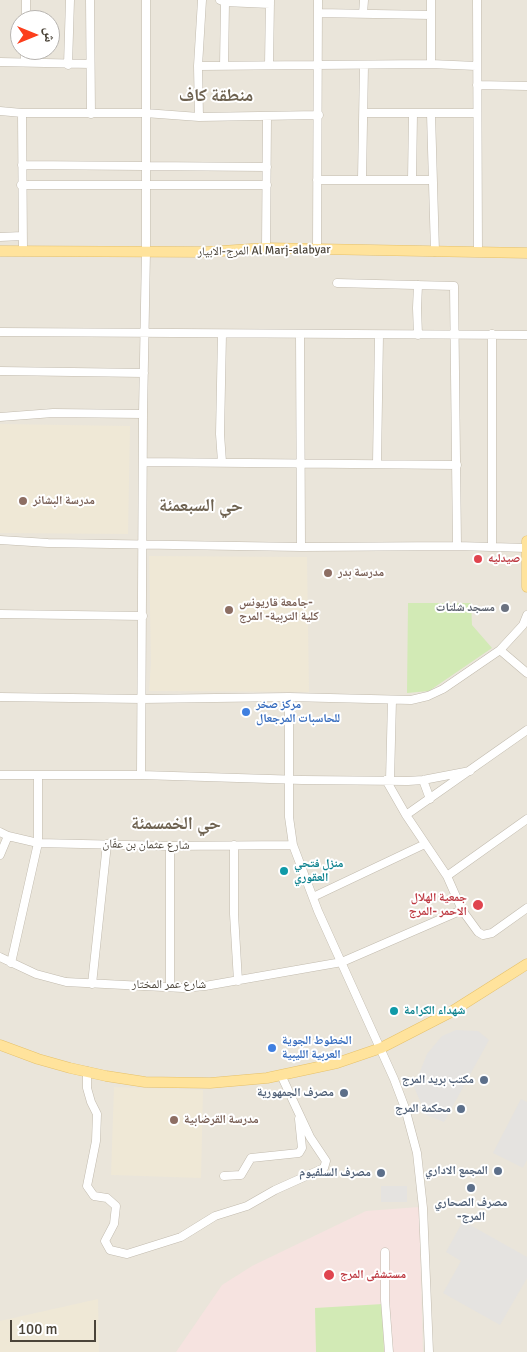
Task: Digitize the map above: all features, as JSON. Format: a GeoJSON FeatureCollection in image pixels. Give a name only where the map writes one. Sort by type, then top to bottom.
{"type":"FeatureCollection","features":[{"type":"Feature","properties":{"kind":"main road","name":"المرج-الابيار Al Marj-alabyar"},"geometry":{"type":"LineString","coordinates":[[0,251],[146,250],[207,252],[266,248],[527,253]]}},
{"type":"Feature","properties":{"kind":"main road"},"geometry":{"type":"LineString","coordinates":[[527,541],[527,587]]}},
{"type":"Feature","properties":{"kind":"main road"},"geometry":{"type":"LineString","coordinates":[[0,1045],[38,1059],[128,1080],[176,1083],[241,1081],[337,1063],[381,1048],[451,1012],[527,964]]}},
{"type":"Feature","properties":{"kind":"street"},"geometry":{"type":"LineString","coordinates":[[68,65],[70,0]]}},
{"type":"Feature","properties":{"kind":"street"},"geometry":{"type":"LineString","coordinates":[[90,0],[90,114]]}},
{"type":"Feature","properties":{"kind":"street"},"geometry":{"type":"LineString","coordinates":[[141,775],[146,250],[146,0]]}},
{"type":"Feature","properties":{"kind":"street"},"geometry":{"type":"LineString","coordinates":[[199,117],[198,66],[202,0]]}},
{"type":"Feature","properties":{"kind":"street"},"geometry":{"type":"LineString","coordinates":[[317,249],[318,0]]}},
{"type":"Feature","properties":{"kind":"street"},"geometry":{"type":"LineString","coordinates":[[363,14],[364,0]]}},
{"type":"Feature","properties":{"kind":"street"},"geometry":{"type":"LineString","coordinates":[[431,0],[432,64]]}},
{"type":"Feature","properties":{"kind":"street"},"geometry":{"type":"LineString","coordinates":[[477,0],[478,252]]}},
{"type":"Feature","properties":{"kind":"street"},"geometry":{"type":"LineString","coordinates":[[224,66],[222,1],[270,2],[269,65]]}},
{"type":"Feature","properties":{"kind":"street"},"geometry":{"type":"LineString","coordinates":[[318,13],[431,15]]}},
{"type":"Feature","properties":{"kind":"street"},"geometry":{"type":"LineString","coordinates":[[0,62],[90,64]]}},
{"type":"Feature","properties":{"kind":"street"},"geometry":{"type":"LineString","coordinates":[[198,66],[364,64],[476,66]]}},
{"type":"Feature","properties":{"kind":"street"},"geometry":{"type":"LineString","coordinates":[[362,179],[364,64]]}},
{"type":"Feature","properties":{"kind":"street"},"geometry":{"type":"LineString","coordinates":[[476,85],[527,86]]}},
{"type":"Feature","properties":{"kind":"street"},"geometry":{"type":"LineString","coordinates":[[0,111],[199,117],[319,115]]}},
{"type":"Feature","properties":{"kind":"street"},"geometry":{"type":"LineString","coordinates":[[22,113],[23,250]]}},
{"type":"Feature","properties":{"kind":"street"},"geometry":{"type":"LineString","coordinates":[[364,114],[477,113]]}},
{"type":"Feature","properties":{"kind":"street"},"geometry":{"type":"LineString","coordinates":[[412,180],[413,114]]}},
{"type":"Feature","properties":{"kind":"street"},"geometry":{"type":"LineString","coordinates":[[431,114],[434,252]]}},
{"type":"Feature","properties":{"kind":"street"},"geometry":{"type":"LineString","coordinates":[[266,248],[267,116]]}},
{"type":"Feature","properties":{"kind":"street"},"geometry":{"type":"LineString","coordinates":[[22,165],[267,167]]}},
{"type":"Feature","properties":{"kind":"street"},"geometry":{"type":"LineString","coordinates":[[317,180],[432,180]]}},
{"type":"Feature","properties":{"kind":"street"},"geometry":{"type":"LineString","coordinates":[[22,185],[267,185]]}},
{"type":"Feature","properties":{"kind":"street"},"geometry":{"type":"LineString","coordinates":[[0,237],[22,236]]}},
{"type":"Feature","properties":{"kind":"street"},"geometry":{"type":"LineString","coordinates":[[337,283],[454,286],[457,546]]}},
{"type":"Feature","properties":{"kind":"street"},"geometry":{"type":"LineString","coordinates":[[418,285],[416,308],[418,335]]}},
{"type":"Feature","properties":{"kind":"street"},"geometry":{"type":"LineString","coordinates":[[0,332],[527,335]]}},
{"type":"Feature","properties":{"kind":"street"},"geometry":{"type":"LineString","coordinates":[[222,334],[220,434],[222,462]]}},
{"type":"Feature","properties":{"kind":"street"},"geometry":{"type":"LineString","coordinates":[[300,334],[301,547]]}},
{"type":"Feature","properties":{"kind":"street"},"geometry":{"type":"LineString","coordinates":[[492,334],[492,547]]}},
{"type":"Feature","properties":{"kind":"street"},"geometry":{"type":"LineString","coordinates":[[377,463],[379,335]]}},
{"type":"Feature","properties":{"kind":"street"},"geometry":{"type":"LineString","coordinates":[[0,371],[144,373]]}},
{"type":"Feature","properties":{"kind":"street"},"geometry":{"type":"LineString","coordinates":[[0,417],[53,413],[143,414]]}},
{"type":"Feature","properties":{"kind":"street"},"geometry":{"type":"LineString","coordinates":[[143,462],[457,465]]}},
{"type":"Feature","properties":{"kind":"street"},"geometry":{"type":"LineString","coordinates":[[0,540],[301,547],[457,546],[527,548]]}},
{"type":"Feature","properties":{"kind":"street"},"geometry":{"type":"LineString","coordinates":[[0,614],[143,616]]}},
{"type":"Feature","properties":{"kind":"street"},"geometry":{"type":"LineString","coordinates":[[0,697],[142,699],[289,697],[410,700],[428,696],[444,689],[500,650],[526,620],[527,615]]}},
{"type":"Feature","properties":{"kind":"street"},"geometry":{"type":"LineString","coordinates":[[500,650],[527,673]]}},
{"type":"Feature","properties":{"kind":"street"},"geometry":{"type":"LineString","coordinates":[[289,697],[290,825],[293,845],[313,897],[381,1048],[405,1108],[417,1153],[424,1215],[429,1352]]}},
{"type":"Feature","properties":{"kind":"street"},"geometry":{"type":"LineString","coordinates":[[392,700],[388,780],[406,815],[447,876],[462,910],[475,929],[483,935],[492,933],[527,908]]}},
{"type":"Feature","properties":{"kind":"street"},"geometry":{"type":"LineString","coordinates":[[406,815],[527,730]]}},
{"type":"Feature","properties":{"kind":"street"},"geometry":{"type":"LineString","coordinates":[[0,775],[141,775],[289,778],[302,780],[423,780],[470,771]]}},
{"type":"Feature","properties":{"kind":"street"},"geometry":{"type":"LineString","coordinates":[[11,963],[38,843],[38,775]]}},
{"type":"Feature","properties":{"kind":"street"},"geometry":{"type":"LineString","coordinates":[[423,780],[430,799]]}},
{"type":"Feature","properties":{"kind":"street"},"geometry":{"type":"LineString","coordinates":[[447,876],[527,819]]}},
{"type":"Feature","properties":{"kind":"street","name":"شارع عثمان بن عفّان"},"geometry":{"type":"LineString","coordinates":[[0,832],[8,836],[38,843],[170,846],[293,845]]}},
{"type":"Feature","properties":{"kind":"street"},"geometry":{"type":"LineString","coordinates":[[0,856],[8,836]]}},
{"type":"Feature","properties":{"kind":"street"},"geometry":{"type":"LineString","coordinates":[[92,984],[107,844]]}},
{"type":"Feature","properties":{"kind":"street"},"geometry":{"type":"LineString","coordinates":[[313,897],[425,844]]}},
{"type":"Feature","properties":{"kind":"street"},"geometry":{"type":"LineString","coordinates":[[234,845],[234,914],[238,981]]}},
{"type":"Feature","properties":{"kind":"street"},"geometry":{"type":"LineString","coordinates":[[170,846],[170,987]]}},
{"type":"Feature","properties":{"kind":"street","name":"شارع عمر المختار"},"geometry":{"type":"LineString","coordinates":[[0,957],[53,980],[92,984],[170,987],[205,986],[342,962],[462,910]]}},
{"type":"Feature","properties":{"kind":"street"},"geometry":{"type":"LineString","coordinates":[[87,1071],[87,1088],[90,1102],[98,1114],[96,1141],[87,1186],[94,1196],[107,1198],[116,1206],[114,1224],[104,1241],[110,1250],[127,1254],[181,1237],[215,1216],[247,1206],[275,1190],[323,1170],[326,1166],[326,1161],[298,1115],[280,1075]]}},
{"type":"Feature","properties":{"kind":"street"},"geometry":{"type":"LineString","coordinates":[[224,1176],[241,1175],[251,1158],[299,1154],[302,1148],[298,1115]]}},
{"type":"Feature","properties":{"kind":"street"},"geometry":{"type":"LineString","coordinates":[[385,1252],[388,1352]]}},
{"type":"Feature","properties":{"kind":"shaded area"},"geometry":{"type":"Polygon","coordinates":[[[0,0],[527,0],[527,1352],[0,1352],[0,0]]]}},
{"type":"Feature","properties":{"kind":"shaded area"},"geometry":{"type":"Polygon","coordinates":[[[0,424],[130,426],[128,534],[0,533],[0,424]]]}},
{"type":"Feature","properties":{"kind":"shaded area","name":"جامعة قاريونس- كلية التربية- المرج"},"geometry":{"type":"Polygon","coordinates":[[[149,556],[307,557],[309,692],[149,691],[151,663],[149,556]]]}},
{"type":"Feature","properties":{"kind":"shaded area"},"geometry":{"type":"Polygon","coordinates":[[[456,1030],[478,1031],[489,1040],[444,1122],[426,1115],[414,1087],[427,1054],[442,1036],[456,1030]]]}},
{"type":"Feature","properties":{"kind":"shaded area"},"geometry":{"type":"Polygon","coordinates":[[[114,1087],[203,1090],[201,1178],[111,1175],[114,1087]]]}},
{"type":"Feature","properties":{"kind":"shaded area"},"geometry":{"type":"Polygon","coordinates":[[[521,1099],[527,1102],[527,1160],[523,1168],[493,1153],[521,1099]]]}},
{"type":"Feature","properties":{"kind":"shaded area"},"geometry":{"type":"Polygon","coordinates":[[[381,1186],[407,1186],[407,1202],[381,1202],[381,1186]]]}},
{"type":"Feature","properties":{"kind":"shaded area","name":"مستشفى المرج"},"geometry":{"type":"Polygon","coordinates":[[[419,1207],[423,1352],[176,1352],[222,1285],[252,1266],[366,1211],[419,1207]]]}},
{"type":"Feature","properties":{"kind":"shaded area"},"geometry":{"type":"Polygon","coordinates":[[[463,1221],[527,1257],[527,1278],[500,1325],[443,1293],[461,1261],[446,1252],[463,1221]]]}},
{"type":"Feature","properties":{"kind":"shaded area"},"geometry":{"type":"Polygon","coordinates":[[[98,1299],[99,1352],[0,1352],[0,1321],[98,1299]]]}},
{"type":"Feature","properties":{"kind":"green space"},"geometry":{"type":"Polygon","coordinates":[[[408,603],[471,603],[472,625],[492,648],[429,691],[407,693],[408,603]]]}},
{"type":"Feature","properties":{"kind":"green space"},"geometry":{"type":"Polygon","coordinates":[[[383,1304],[384,1352],[316,1352],[315,1308],[383,1304]]]}},
{"type":"Feature","properties":{"kind":"place","name":"مدرسة البشائر"},"geometry":{"type":"Point","coordinates":[23,501]}},
{"type":"Feature","properties":{"kind":"place","name":"صيدليه"},"geometry":{"type":"Point","coordinates":[478,559]}},
{"type":"Feature","properties":{"kind":"place","name":"مدرسة بدر"},"geometry":{"type":"Point","coordinates":[328,573]}},
{"type":"Feature","properties":{"kind":"place","name":"مسجد شلتات"},"geometry":{"type":"Point","coordinates":[505,608]}},
{"type":"Feature","properties":{"kind":"place","name":"جامعة قاريونس- كلية التربية- المرج"},"geometry":{"type":"Point","coordinates":[229,610]}},
{"type":"Feature","properties":{"kind":"place","name":"مركز صخر للحاسبات المرجعال"},"geometry":{"type":"Point","coordinates":[246,712]}},
{"type":"Feature","properties":{"kind":"place","name":"منزل فتحي العقوري"},"geometry":{"type":"Point","coordinates":[284,871]}},
{"type":"Feature","properties":{"kind":"place","name":"جمعية الهلال الاحمر -المرج"},"geometry":{"type":"Point","coordinates":[478,905]}},
{"type":"Feature","properties":{"kind":"place","name":"شهداء الكرامة"},"geometry":{"type":"Point","coordinates":[394,1011]}},
{"type":"Feature","properties":{"kind":"place","name":"الخطوط الجوية العربية الليبية"},"geometry":{"type":"Point","coordinates":[272,1048]}},
{"type":"Feature","properties":{"kind":"place","name":"مكتب بريد المرج"},"geometry":{"type":"Point","coordinates":[484,1080]}},
{"type":"Feature","properties":{"kind":"place","name":"مصرف الجمهورية"},"geometry":{"type":"Point","coordinates":[344,1093]}},
{"type":"Feature","properties":{"kind":"place","name":"محكمة المرج"},"geometry":{"type":"Point","coordinates":[461,1109]}},
{"type":"Feature","properties":{"kind":"place","name":"مدرسة القرضابية"},"geometry":{"type":"Point","coordinates":[174,1120]}},
{"type":"Feature","properties":{"kind":"place","name":"المجمع الاداري"},"geometry":{"type":"Point","coordinates":[498,1171]}},
{"type":"Feature","properties":{"kind":"place","name":"مصرف السلفيوم"},"geometry":{"type":"Point","coordinates":[381,1173]}},
{"type":"Feature","properties":{"kind":"place","name":"مصرف الصحاري -المرج"},"geometry":{"type":"Point","coordinates":[471,1188]}},
{"type":"Feature","properties":{"kind":"place","name":"مستشفى المرج"},"geometry":{"type":"Point","coordinates":[329,1275]}},
{"type":"Feature","properties":{"kind":"district","name":"منطقة كاف"},"geometry":{"type":"Point","coordinates":[216,96]}},
{"type":"Feature","properties":{"kind":"district","name":"حي السبعمئة"},"geometry":{"type":"Point","coordinates":[201,506]}},
{"type":"Feature","properties":{"kind":"district","name":"حي الخمسمئة"},"geometry":{"type":"Point","coordinates":[176,824]}}]}
